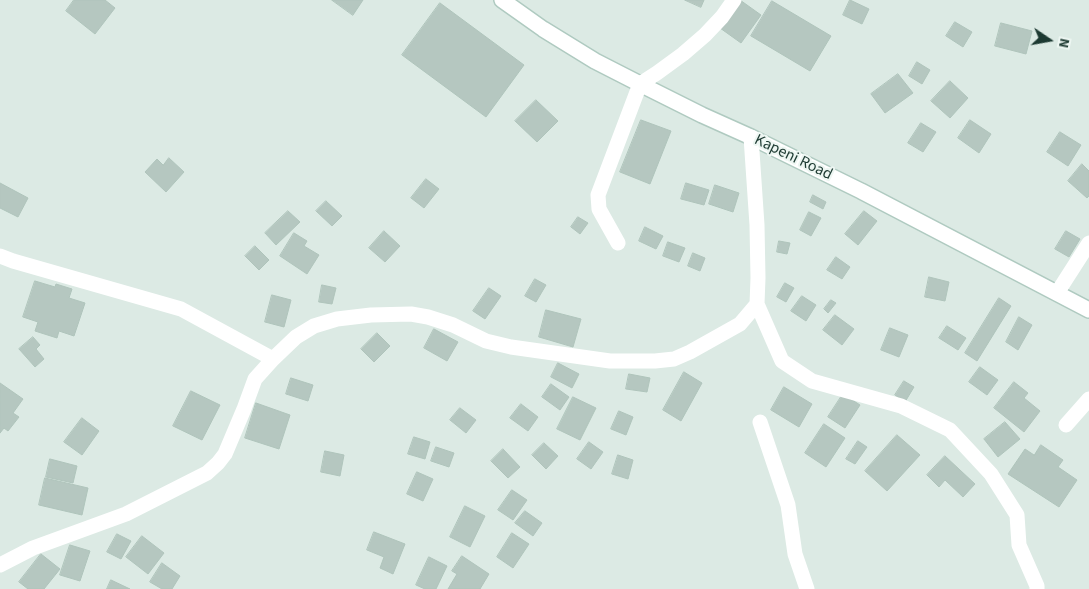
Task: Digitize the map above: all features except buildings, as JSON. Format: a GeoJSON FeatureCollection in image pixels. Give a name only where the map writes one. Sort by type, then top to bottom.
{"type":"FeatureCollection","features":[{"type":"Feature","properties":{"kind":"street","name":"Kapeni Road"},"geometry":{"type":"LineString","coordinates":[[502,0],[543,29],[596,61],[702,115],[752,137],[861,191],[1089,310]]}},
{"type":"Feature","properties":{"kind":"street"},"geometry":{"type":"LineString","coordinates":[[618,243],[599,209],[598,195],[640,84],[658,73],[705,35],[722,17],[734,0]]}},
{"type":"Feature","properties":{"kind":"street"},"geometry":{"type":"LineString","coordinates":[[752,137],[757,225],[757,304],[782,361],[812,381],[901,406],[950,430],[991,474],[1017,516],[1019,545],[1037,589]]}},
{"type":"Feature","properties":{"kind":"street"},"geometry":{"type":"LineString","coordinates":[[1057,292],[1089,243]]}},
{"type":"Feature","properties":{"kind":"street"},"geometry":{"type":"LineString","coordinates":[[0,256],[182,310],[273,359]]}},
{"type":"Feature","properties":{"kind":"street"},"geometry":{"type":"LineString","coordinates":[[0,565],[33,548],[126,514],[207,472],[225,454],[255,380],[296,337],[314,326],[338,319],[371,315],[411,314],[453,325],[486,341],[511,347],[610,360],[655,361],[674,359],[690,352],[740,324],[757,304]]}},
{"type":"Feature","properties":{"kind":"street"},"geometry":{"type":"LineString","coordinates":[[1066,426],[1089,399]]}},
{"type":"Feature","properties":{"kind":"street"},"geometry":{"type":"LineString","coordinates":[[760,422],[788,505],[795,554],[808,589]]}}]}
